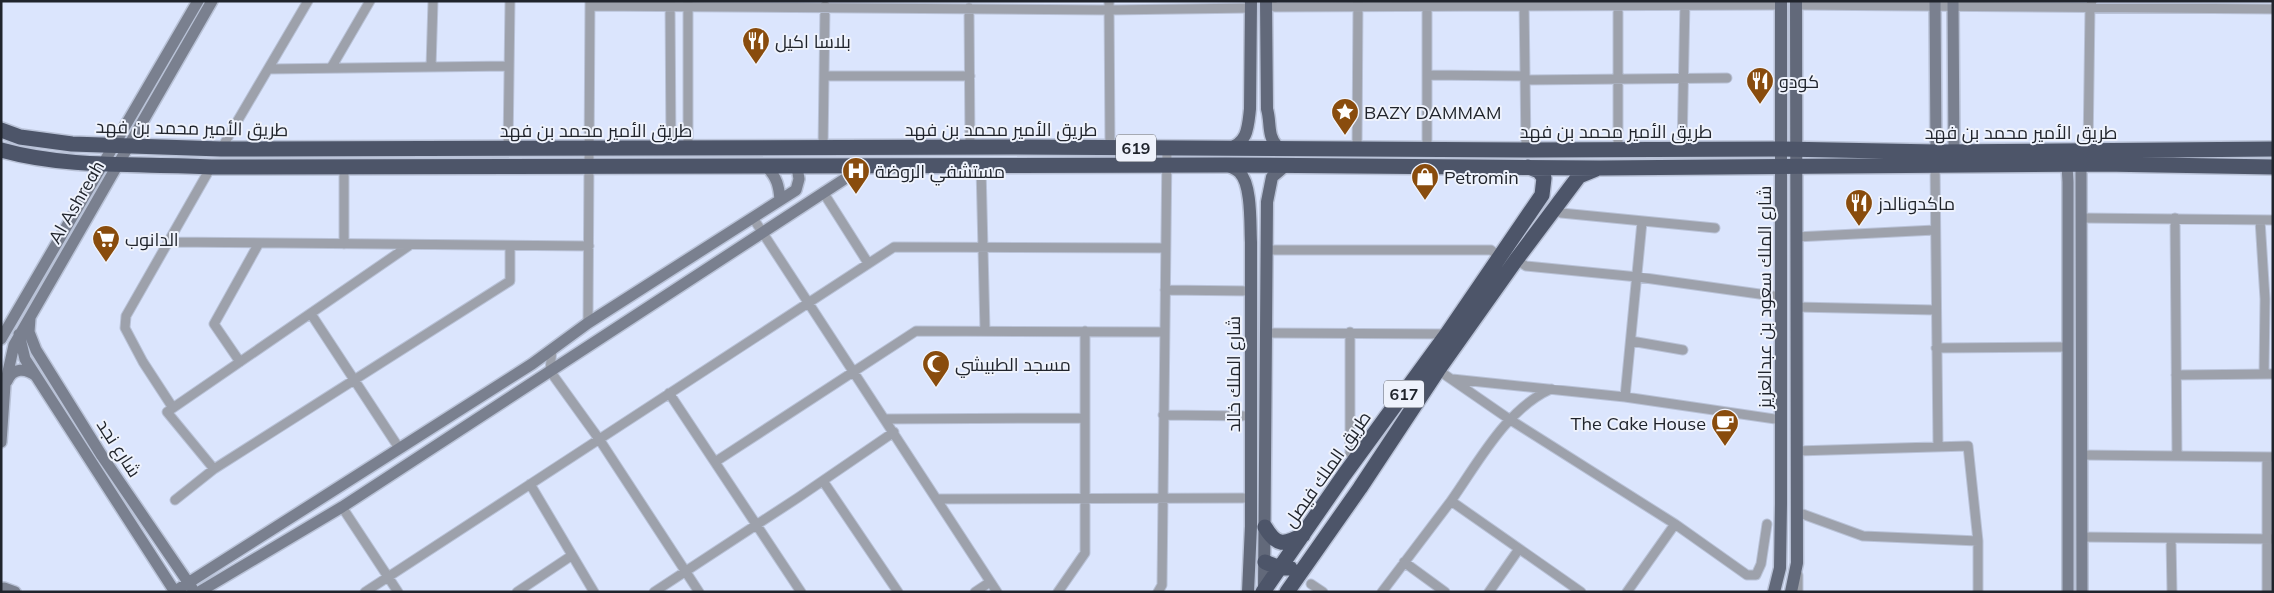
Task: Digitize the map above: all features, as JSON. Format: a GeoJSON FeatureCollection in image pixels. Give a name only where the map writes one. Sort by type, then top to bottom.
{"type":"FeatureCollection","features":[{"type":"Feature","properties":{"kind":"highway","name":"طريق الأمير محمد بن فهد"},"geometry":{"type":"LineString","coordinates":[[1,130],[20,137],[72,144],[221,149],[970,147],[1789,150],[2074,166],[2273,166]]}},
{"type":"Feature","properties":{"kind":"highway","name":"طريق الأمير محمد بن فهد"},"geometry":{"type":"LineString","coordinates":[[1,150],[17,155],[102,164],[211,167],[1166,167],[1226,165],[1600,168],[1789,166],[1935,159],[1954,152],[2273,149]]}},
{"type":"Feature","properties":{"kind":"highway"},"geometry":{"type":"LineString","coordinates":[[1523,166],[1535,169],[1542,174],[1545,182],[1542,195]]}},
{"type":"Feature","properties":{"kind":"highway","name":"طريق الملك فيصل"},"geometry":{"type":"LineString","coordinates":[[1287,592],[1360,488],[1402,423],[1444,374],[1516,260],[1558,210],[1579,176],[1600,168]]}},
{"type":"Feature","properties":{"kind":"highway"},"geometry":{"type":"LineString","coordinates":[[1542,195],[1553,193],[1557,198],[1558,210]]}},
{"type":"Feature","properties":{"kind":"highway","name":"طريق الملك فيصل"},"geometry":{"type":"LineString","coordinates":[[1264,591],[1356,459],[1448,334],[1542,195]]}},
{"type":"Feature","properties":{"kind":"highway"},"geometry":{"type":"LineString","coordinates":[[1265,562],[1280,568],[1290,568],[1298,562],[1350,488],[1402,423]]}},
{"type":"Feature","properties":{"kind":"highway"},"geometry":{"type":"LineString","coordinates":[[1265,527],[1274,539],[1280,543],[1289,542],[1303,535]]}},
{"type":"Feature","properties":{"kind":"main road"},"geometry":{"type":"LineString","coordinates":[[1250,109],[1254,123],[1261,124],[1267,118],[1267,1]]}},
{"type":"Feature","properties":{"kind":"main road","name":"شارع الملك سعود بن عبدالعزيز"},"geometry":{"type":"LineString","coordinates":[[1781,3],[1789,150]]}},
{"type":"Feature","properties":{"kind":"main road","name":"شارع الملك سعود بن عبدالعزيز"},"geometry":{"type":"LineString","coordinates":[[1774,592],[1780,568],[1781,297],[1796,3]]}},
{"type":"Feature","properties":{"kind":"main road"},"geometry":{"type":"LineString","coordinates":[[1228,148],[1236,147],[1242,141],[1248,127],[1250,109],[1251,5]]}},
{"type":"Feature","properties":{"kind":"main road"},"geometry":{"type":"LineString","coordinates":[[1267,108],[1270,119],[1271,139],[1276,146],[1284,149]]}},
{"type":"Feature","properties":{"kind":"main road","name":"شارع الملك خالد"},"geometry":{"type":"LineString","coordinates":[[1226,165],[1237,170],[1243,176],[1249,201],[1251,504],[1248,592]]}},
{"type":"Feature","properties":{"kind":"main road","name":"شارع الملك خالد"},"geometry":{"type":"LineString","coordinates":[[1264,591],[1267,202],[1272,177],[1285,166]]}},
{"type":"Feature","properties":{"kind":"main road","name":"شارع الملك سعود بن عبدالعزيز"},"geometry":{"type":"LineString","coordinates":[[1789,166],[1796,237],[1797,564],[1791,592]]}},
{"type":"Feature","properties":{"kind":"main road"},"geometry":{"type":"LineString","coordinates":[[1249,201],[1251,192],[1258,188],[1265,192],[1267,202]]}},
{"type":"Feature","properties":{"kind":"main road"},"geometry":{"type":"LineString","coordinates":[[1781,297],[1787,298],[1790,304],[1789,356],[1796,400]]}},
{"type":"Feature","properties":{"kind":"main road"},"geometry":{"type":"LineString","coordinates":[[1251,504],[1255,528],[1255,551],[1258,558],[1265,562]]}},
{"type":"Feature","properties":{"kind":"street"},"geometry":{"type":"LineString","coordinates":[[1,339],[198,1]]}},
{"type":"Feature","properties":{"kind":"street","name":"Al Ashreah"},"geometry":{"type":"LineString","coordinates":[[19,335],[212,1]]}},
{"type":"Feature","properties":{"kind":"street"},"geometry":{"type":"LineString","coordinates":[[221,149],[308,1]]}},
{"type":"Feature","properties":{"kind":"street"},"geometry":{"type":"LineString","coordinates":[[331,68],[370,1]]}},
{"type":"Feature","properties":{"kind":"street"},"geometry":{"type":"LineString","coordinates":[[431,67],[433,1]]}},
{"type":"Feature","properties":{"kind":"street"},"geometry":{"type":"LineString","coordinates":[[508,149],[510,1]]}},
{"type":"Feature","properties":{"kind":"street"},"geometry":{"type":"LineString","coordinates":[[1267,1],[1275,7],[1357,4],[1781,3]]}},
{"type":"Feature","properties":{"kind":"street"},"geometry":{"type":"LineString","coordinates":[[670,3],[671,149]]}},
{"type":"Feature","properties":{"kind":"street"},"geometry":{"type":"LineString","coordinates":[[688,3],[688,149]]}},
{"type":"Feature","properties":{"kind":"street"},"geometry":{"type":"LineString","coordinates":[[588,323],[590,4],[688,3],[969,8],[1025,5],[1251,5]]}},
{"type":"Feature","properties":{"kind":"street"},"geometry":{"type":"LineString","coordinates":[[1618,3],[1618,150]]}},
{"type":"Feature","properties":{"kind":"street"},"geometry":{"type":"LineString","coordinates":[[1682,150],[1685,3]]}},
{"type":"Feature","properties":{"kind":"street"},"geometry":{"type":"LineString","coordinates":[[1796,3],[2091,4],[2273,9]]}},
{"type":"Feature","properties":{"kind":"street"},"geometry":{"type":"LineString","coordinates":[[1357,4],[1357,149]]}},
{"type":"Feature","properties":{"kind":"street"},"geometry":{"type":"LineString","coordinates":[[1427,4],[1427,149]]}},
{"type":"Feature","properties":{"kind":"street"},"geometry":{"type":"LineString","coordinates":[[1524,4],[1526,150]]}},
{"type":"Feature","properties":{"kind":"street"},"geometry":{"type":"LineString","coordinates":[[1935,4],[1935,310],[1938,446]]}},
{"type":"Feature","properties":{"kind":"street"},"geometry":{"type":"LineString","coordinates":[[1953,4],[1954,152]]}},
{"type":"Feature","properties":{"kind":"street"},"geometry":{"type":"LineString","coordinates":[[2088,151],[2091,4]]}},
{"type":"Feature","properties":{"kind":"street"},"geometry":{"type":"LineString","coordinates":[[823,148],[825,6]]}},
{"type":"Feature","properties":{"kind":"street"},"geometry":{"type":"LineString","coordinates":[[1109,6],[1110,148]]}},
{"type":"Feature","properties":{"kind":"street"},"geometry":{"type":"LineString","coordinates":[[969,8],[970,147]]}},
{"type":"Feature","properties":{"kind":"street"},"geometry":{"type":"LineString","coordinates":[[269,69],[509,66]]}},
{"type":"Feature","properties":{"kind":"street"},"geometry":{"type":"LineString","coordinates":[[1427,75],[1618,79],[1727,78]]}},
{"type":"Feature","properties":{"kind":"street"},"geometry":{"type":"LineString","coordinates":[[824,76],[970,76]]}},
{"type":"Feature","properties":{"kind":"street"},"geometry":{"type":"LineString","coordinates":[[1158,592],[1162,584],[1167,148]]}},
{"type":"Feature","properties":{"kind":"street"},"geometry":{"type":"LineString","coordinates":[[2074,166],[2082,218],[2082,592]]}},
{"type":"Feature","properties":{"kind":"street"},"geometry":{"type":"LineString","coordinates":[[2068,592],[2068,182],[2074,166]]}},
{"type":"Feature","properties":{"kind":"street"},"geometry":{"type":"LineString","coordinates":[[173,408],[143,362],[125,328],[126,316],[211,167]]}},
{"type":"Feature","properties":{"kind":"street"},"geometry":{"type":"LineString","coordinates":[[344,167],[344,244]]}},
{"type":"Feature","properties":{"kind":"street"},"geometry":{"type":"LineString","coordinates":[[767,167],[779,186],[780,200]]}},
{"type":"Feature","properties":{"kind":"street"},"geometry":{"type":"LineString","coordinates":[[25,296],[19,320],[19,335],[26,359],[175,592],[192,587],[399,448],[552,349],[588,323],[796,190],[799,179],[797,167]]}},
{"type":"Feature","properties":{"kind":"street"},"geometry":{"type":"LineString","coordinates":[[200,592],[342,507],[863,167]]}},
{"type":"Feature","properties":{"kind":"street"},"geometry":{"type":"LineString","coordinates":[[981,167],[985,331]]}},
{"type":"Feature","properties":{"kind":"street"},"geometry":{"type":"LineString","coordinates":[[823,192],[868,263]]}},
{"type":"Feature","properties":{"kind":"street"},"geometry":{"type":"LineString","coordinates":[[1558,210],[1642,222],[1715,228]]}},
{"type":"Feature","properties":{"kind":"street"},"geometry":{"type":"LineString","coordinates":[[753,218],[997,592]]}},
{"type":"Feature","properties":{"kind":"street"},"geometry":{"type":"LineString","coordinates":[[2082,218],[2273,220]]}},
{"type":"Feature","properties":{"kind":"street"},"geometry":{"type":"LineString","coordinates":[[2175,218],[2177,456]]}},
{"type":"Feature","properties":{"kind":"street"},"geometry":{"type":"LineString","coordinates":[[2176,375],[2268,374],[2269,299],[2260,220]]}},
{"type":"Feature","properties":{"kind":"street"},"geometry":{"type":"LineString","coordinates":[[1625,397],[1642,222]]}},
{"type":"Feature","properties":{"kind":"street"},"geometry":{"type":"LineString","coordinates":[[1796,237],[1935,230]]}},
{"type":"Feature","properties":{"kind":"street"},"geometry":{"type":"LineString","coordinates":[[168,242],[589,246]]}},
{"type":"Feature","properties":{"kind":"street"},"geometry":{"type":"LineString","coordinates":[[240,362],[214,324],[259,243]]}},
{"type":"Feature","properties":{"kind":"street"},"geometry":{"type":"LineString","coordinates":[[214,469],[167,412],[411,245]]}},
{"type":"Feature","properties":{"kind":"street"},"geometry":{"type":"LineString","coordinates":[[174,500],[214,469],[510,280],[510,246]]}},
{"type":"Feature","properties":{"kind":"street"},"geometry":{"type":"LineString","coordinates":[[365,592],[808,301],[894,247],[1165,248]]}},
{"type":"Feature","properties":{"kind":"street"},"geometry":{"type":"LineString","coordinates":[[1266,250],[1490,250],[1500,257]]}},
{"type":"Feature","properties":{"kind":"street"},"geometry":{"type":"LineString","coordinates":[[1516,260],[1526,266],[1638,277],[1781,297]]}},
{"type":"Feature","properties":{"kind":"street"},"geometry":{"type":"LineString","coordinates":[[1165,290],[1251,291]]}},
{"type":"Feature","properties":{"kind":"street"},"geometry":{"type":"LineString","coordinates":[[1796,307],[1935,310]]}},
{"type":"Feature","properties":{"kind":"street"},"geometry":{"type":"LineString","coordinates":[[311,314],[399,448]]}},
{"type":"Feature","properties":{"kind":"street","name":"شارع نجد"},"geometry":{"type":"LineString","coordinates":[[30,316],[29,332],[36,350],[102,456],[192,587]]}},
{"type":"Feature","properties":{"kind":"street"},"geometry":{"type":"LineString","coordinates":[[715,462],[853,370],[916,331],[1164,332]]}},
{"type":"Feature","properties":{"kind":"street"},"geometry":{"type":"LineString","coordinates":[[1058,592],[1085,553],[1085,331]]}},
{"type":"Feature","properties":{"kind":"street"},"geometry":{"type":"LineString","coordinates":[[1350,332],[1350,453],[1356,459]]}},
{"type":"Feature","properties":{"kind":"street"},"geometry":{"type":"LineString","coordinates":[[1266,333],[1448,334]]}},
{"type":"Feature","properties":{"kind":"street"},"geometry":{"type":"LineString","coordinates":[[1,442],[10,358],[19,335]]}},
{"type":"Feature","properties":{"kind":"street"},"geometry":{"type":"LineString","coordinates":[[1631,341],[1683,350]]}},
{"type":"Feature","properties":{"kind":"street"},"geometry":{"type":"LineString","coordinates":[[1936,348],[2068,348]]}},
{"type":"Feature","properties":{"kind":"street"},"geometry":{"type":"LineString","coordinates":[[552,349],[550,371],[599,439],[700,592]]}},
{"type":"Feature","properties":{"kind":"street"},"geometry":{"type":"LineString","coordinates":[[6,385],[8,377],[18,370],[26,370],[37,377]]}},
{"type":"Feature","properties":{"kind":"street"},"geometry":{"type":"LineString","coordinates":[[1444,374],[1625,397],[1782,420]]}},
{"type":"Feature","properties":{"kind":"street"},"geometry":{"type":"LineString","coordinates":[[1444,374],[1509,419],[1675,524],[1747,575],[1756,574],[1762,564],[1767,524]]}},
{"type":"Feature","properties":{"kind":"street"},"geometry":{"type":"LineString","coordinates":[[1382,592],[1451,501],[1509,419],[1531,399],[1553,388]]}},
{"type":"Feature","properties":{"kind":"street"},"geometry":{"type":"LineString","coordinates":[[669,393],[801,592]]}},
{"type":"Feature","properties":{"kind":"street"},"geometry":{"type":"LineString","coordinates":[[1164,415],[1251,416]]}},
{"type":"Feature","properties":{"kind":"street"},"geometry":{"type":"LineString","coordinates":[[885,419],[1085,418]]}},
{"type":"Feature","properties":{"kind":"street"},"geometry":{"type":"LineString","coordinates":[[654,592],[894,432]]}},
{"type":"Feature","properties":{"kind":"street"},"geometry":{"type":"LineString","coordinates":[[1796,451],[1968,446],[1978,541],[1978,592]]}},
{"type":"Feature","properties":{"kind":"street"},"geometry":{"type":"LineString","coordinates":[[2082,455],[2270,457],[2270,539],[2266,592]]}},
{"type":"Feature","properties":{"kind":"street"},"geometry":{"type":"LineString","coordinates":[[823,481],[898,592]]}},
{"type":"Feature","properties":{"kind":"street"},"geometry":{"type":"LineString","coordinates":[[530,484],[594,592]]}},
{"type":"Feature","properties":{"kind":"street"},"geometry":{"type":"LineString","coordinates":[[937,500],[1163,500],[1251,504]]}},
{"type":"Feature","properties":{"kind":"street"},"geometry":{"type":"LineString","coordinates":[[1451,501],[1581,592]]}},
{"type":"Feature","properties":{"kind":"street"},"geometry":{"type":"LineString","coordinates":[[342,507],[398,592]]}},
{"type":"Feature","properties":{"kind":"street"},"geometry":{"type":"LineString","coordinates":[[1796,512],[1863,536],[1978,541]]}},
{"type":"Feature","properties":{"kind":"street"},"geometry":{"type":"LineString","coordinates":[[1627,592],[1675,524]]}},
{"type":"Feature","properties":{"kind":"street"},"geometry":{"type":"LineString","coordinates":[[2082,537],[2270,539]]}},
{"type":"Feature","properties":{"kind":"street"},"geometry":{"type":"LineString","coordinates":[[2171,539],[2172,592]]}},
{"type":"Feature","properties":{"kind":"street"},"geometry":{"type":"LineString","coordinates":[[1488,592],[1519,549]]}},
{"type":"Feature","properties":{"kind":"street"},"geometry":{"type":"LineString","coordinates":[[517,592],[571,556]]}},
{"type":"Feature","properties":{"kind":"street"},"geometry":{"type":"LineString","coordinates":[[1404,562],[1445,592]]}},
{"type":"Feature","properties":{"kind":"street"},"geometry":{"type":"LineString","coordinates":[[1797,564],[1798,592]]}},
{"type":"Feature","properties":{"kind":"street"},"geometry":{"type":"LineString","coordinates":[[974,592],[990,582]]}},
{"type":"Feature","properties":{"kind":"street"},"geometry":{"type":"LineString","coordinates":[[1311,584],[1323,592]]}},
{"type":"Feature","properties":{"kind":"place","name":"بلاسا اكيل"},"geometry":{"type":"Point","coordinates":[756,65]}},
{"type":"Feature","properties":{"kind":"place","name":"كودو"},"geometry":{"type":"Point","coordinates":[1760,105]}},
{"type":"Feature","properties":{"kind":"place","name":"BAZY DAMMAM"},"geometry":{"type":"Point","coordinates":[1345,136]}},
{"type":"Feature","properties":{"kind":"place","name":"مستشفي الروضة"},"geometry":{"type":"Point","coordinates":[856,195]}},
{"type":"Feature","properties":{"kind":"place","name":"Petromin"},"geometry":{"type":"Point","coordinates":[1425,201]}},
{"type":"Feature","properties":{"kind":"place","name":"ماكدونالدز"},"geometry":{"type":"Point","coordinates":[1859,227]}},
{"type":"Feature","properties":{"kind":"place","name":"الدانوب"},"geometry":{"type":"Point","coordinates":[106,263]}},
{"type":"Feature","properties":{"kind":"place","name":"مسجد الطبيشي"},"geometry":{"type":"Point","coordinates":[936,388]}},
{"type":"Feature","properties":{"kind":"place","name":"The Cake House"},"geometry":{"type":"Point","coordinates":[1725,447]}}]}
